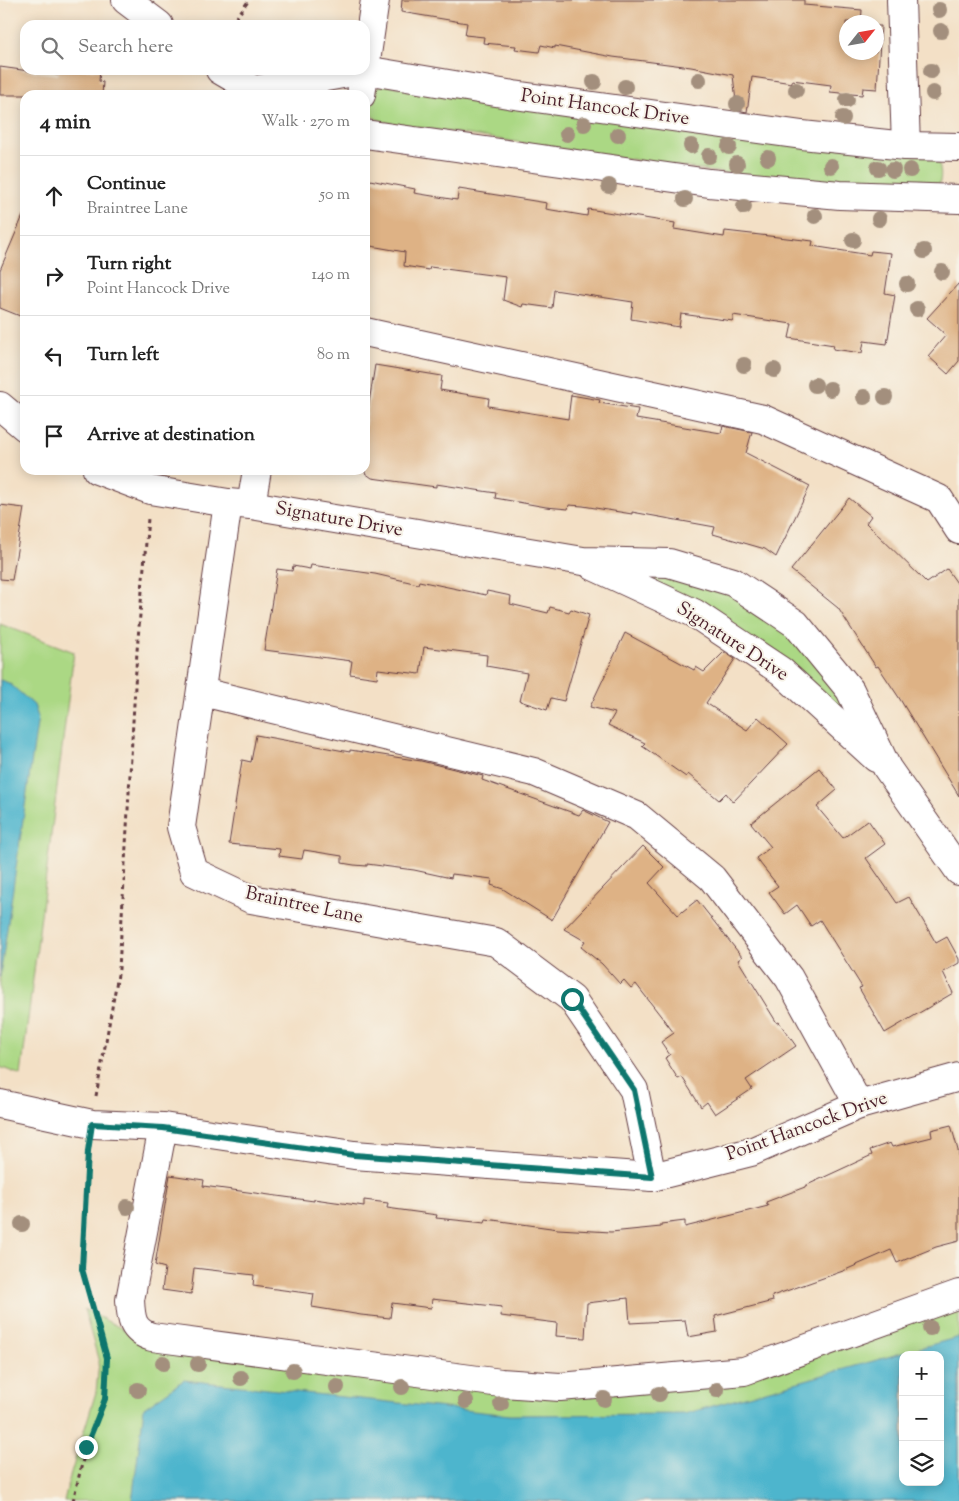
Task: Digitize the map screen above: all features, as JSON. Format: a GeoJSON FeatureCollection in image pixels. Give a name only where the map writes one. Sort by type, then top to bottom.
{"type":"FeatureCollection","features":[{"type":"Feature","properties":{"kind":"street"},"geometry":{"type":"LineString","coordinates":[[126,0],[152,20]]}},
{"type":"Feature","properties":{"kind":"street"},"geometry":{"type":"LineString","coordinates":[[370,35],[375,0]]}},
{"type":"Feature","properties":{"kind":"street"},"geometry":{"type":"LineString","coordinates":[[901,0],[906,146]]}},
{"type":"Feature","properties":{"kind":"street","name":"Point Hancock Drive"},"geometry":{"type":"LineString","coordinates":[[370,71],[533,98],[802,135],[906,146],[959,147]]}},
{"type":"Feature","properties":{"kind":"street","name":"Point Hancock Drive"},"geometry":{"type":"LineString","coordinates":[[229,75],[256,90]]}},
{"type":"Feature","properties":{"kind":"street","name":"Point Hancock Drive"},"geometry":{"type":"LineString","coordinates":[[270,90],[341,75]]}},
{"type":"Feature","properties":{"kind":"street"},"geometry":{"type":"LineString","coordinates":[[361,90],[364,75]]}},
{"type":"Feature","properties":{"kind":"street"},"geometry":{"type":"LineString","coordinates":[[370,135],[709,183],[840,195],[959,198]]}},
{"type":"Feature","properties":{"kind":"street"},"geometry":{"type":"LineString","coordinates":[[370,333],[763,418],[938,499],[959,530]]}},
{"type":"Feature","properties":{"kind":"street"},"geometry":{"type":"LineString","coordinates":[[0,406],[20,423]]}},
{"type":"Feature","properties":{"kind":"street","name":"Signature Drive"},"geometry":{"type":"LineString","coordinates":[[110,475],[150,490],[583,561],[669,563],[732,582],[796,624],[850,690],[887,768],[959,870]]}},
{"type":"Feature","properties":{"kind":"street","name":"Braintree Lane"},"geometry":{"type":"LineString","coordinates":[[254,475],[240,504],[202,692],[181,827],[194,872],[251,899],[496,942],[572,999],[634,1090],[652,1177]]}},
{"type":"Feature","properties":{"kind":"street","name":"Signature Drive"},"geometry":{"type":"LineString","coordinates":[[583,561],[694,613],[773,665],[887,768]]}},
{"type":"Feature","properties":{"kind":"street"},"geometry":{"type":"LineString","coordinates":[[202,692],[534,772],[637,816],[712,878],[789,978],[859,1105]]}},
{"type":"Feature","properties":{"kind":"street","name":"Point Hancock Drive"},"geometry":{"type":"LineString","coordinates":[[0,1104],[92,1124],[163,1128],[354,1155],[652,1177],[751,1152],[859,1105],[959,1077]]}},
{"type":"Feature","properties":{"kind":"street"},"geometry":{"type":"LineString","coordinates":[[163,1128],[130,1300],[131,1317],[135,1327],[152,1337],[501,1383],[560,1387],[744,1371],[959,1294]]}},
{"type":"Feature","properties":{"kind":"path"},"geometry":{"type":"LineString","coordinates":[[235,20],[249,0]]}},
{"type":"Feature","properties":{"kind":"path"},"geometry":{"type":"LineString","coordinates":[[73,1501],[86,1447],[105,1399],[106,1391],[107,1358],[82,1269],[88,1151],[119,969],[137,651],[150,490]]}},
{"type":"Feature","properties":{"kind":"green space"},"geometry":{"type":"Polygon","coordinates":[[[384,85],[936,157],[940,167],[940,182],[939,185],[776,181],[390,123],[375,118],[370,112],[370,102],[376,88],[384,85]]]}},
{"type":"Feature","properties":{"kind":"green space"},"geometry":{"type":"Polygon","coordinates":[[[619,565],[717,587],[766,616],[805,649],[853,718],[619,565]]]}},
{"type":"Feature","properties":{"kind":"green space"},"geometry":{"type":"Polygon","coordinates":[[[0,624],[74,652],[21,1075],[0,1067],[0,624]]]}},
{"type":"Feature","properties":{"kind":"green space"},"geometry":{"type":"Polygon","coordinates":[[[959,1299],[959,1501],[64,1501],[96,1392],[99,1362],[84,1309],[138,1337],[516,1387],[743,1373],[959,1299]]]}},
{"type":"Feature","properties":{"kind":"water"},"geometry":{"type":"Polygon","coordinates":[[[0,680],[9,683],[34,705],[38,717],[0,977],[0,680]]]}},
{"type":"Feature","properties":{"kind":"water"},"geometry":{"type":"Polygon","coordinates":[[[959,1337],[959,1501],[132,1501],[144,1408],[184,1380],[510,1415],[684,1414],[899,1354],[899,1486],[944,1486],[944,1351],[909,1351],[959,1337]]]}},
{"type":"Feature","properties":{"kind":"building"},"geometry":{"type":"Polygon","coordinates":[[[402,0],[804,0],[804,5],[862,10],[862,15],[839,15],[839,60],[879,60],[877,89],[863,88],[862,95],[830,92],[831,85],[792,80],[792,83],[752,77],[747,112],[737,110],[733,75],[691,67],[613,57],[555,46],[555,48],[541,45],[539,52],[515,49],[516,46],[483,43],[484,37],[465,35],[467,23],[401,12],[402,0]]]}},
{"type":"Feature","properties":{"kind":"building"},"geometry":{"type":"Polygon","coordinates":[[[0,67],[20,70],[20,75],[100,75],[99,81],[103,82],[102,90],[20,90],[20,95],[0,95],[0,67]]]}},
{"type":"Feature","properties":{"kind":"building"},"geometry":{"type":"Polygon","coordinates":[[[370,180],[415,189],[414,193],[457,200],[459,189],[547,203],[546,209],[587,216],[588,209],[675,223],[674,229],[724,237],[725,231],[813,241],[812,246],[870,255],[871,251],[891,253],[885,293],[895,295],[887,344],[864,341],[862,353],[833,349],[834,345],[789,338],[792,324],[733,315],[733,321],[681,314],[679,327],[631,319],[633,302],[554,290],[552,308],[523,304],[522,307],[503,300],[506,277],[430,267],[429,270],[404,266],[405,252],[370,246],[370,180]]]}},
{"type":"Feature","properties":{"kind":"building"},"geometry":{"type":"Polygon","coordinates":[[[20,223],[20,316],[0,308],[0,270],[20,223]]]}},
{"type":"Feature","properties":{"kind":"building"},"geometry":{"type":"Polygon","coordinates":[[[959,283],[959,361],[948,374],[928,356],[946,335],[927,318],[959,283]]]}},
{"type":"Feature","properties":{"kind":"building"},"geometry":{"type":"Polygon","coordinates":[[[375,365],[442,376],[440,390],[489,398],[488,406],[568,419],[571,395],[600,400],[599,403],[638,409],[636,419],[721,433],[723,426],[752,432],[746,453],[810,486],[776,557],[765,549],[713,534],[715,527],[632,512],[632,514],[583,506],[569,505],[568,509],[546,507],[495,498],[496,493],[436,484],[436,487],[372,478],[368,475],[370,475],[370,396],[375,365]]]}},
{"type":"Feature","properties":{"kind":"building"},"geometry":{"type":"Polygon","coordinates":[[[849,498],[871,516],[866,523],[927,583],[947,569],[959,586],[959,796],[898,696],[878,666],[876,667],[838,608],[791,570],[849,498]]]}},
{"type":"Feature","properties":{"kind":"building"},"geometry":{"type":"Polygon","coordinates":[[[0,505],[24,508],[12,580],[0,579],[0,505]]]}},
{"type":"Feature","properties":{"kind":"building"},"geometry":{"type":"Polygon","coordinates":[[[311,565],[375,574],[418,584],[419,581],[486,595],[487,591],[511,596],[510,604],[548,613],[550,607],[569,612],[571,609],[589,615],[564,701],[551,698],[547,710],[520,701],[527,673],[486,666],[487,655],[424,647],[420,674],[378,669],[377,678],[350,674],[352,661],[264,650],[277,569],[292,571],[293,566],[310,569],[311,565]]]}},
{"type":"Feature","properties":{"kind":"building"},"geometry":{"type":"Polygon","coordinates":[[[625,633],[694,670],[696,667],[704,672],[724,652],[735,659],[706,703],[747,730],[758,717],[788,744],[733,802],[726,793],[719,800],[688,774],[686,777],[642,746],[645,743],[608,725],[615,713],[590,707],[625,633]]]}},
{"type":"Feature","properties":{"kind":"building"},"geometry":{"type":"Polygon","coordinates":[[[256,735],[350,752],[350,750],[421,761],[483,776],[482,780],[579,815],[583,810],[608,822],[552,920],[503,889],[491,885],[492,879],[452,874],[451,878],[414,870],[367,864],[367,866],[354,865],[342,863],[342,856],[304,850],[302,859],[279,856],[280,849],[229,844],[242,760],[251,762],[256,735]]]}},
{"type":"Feature","properties":{"kind":"building"},"geometry":{"type":"Polygon","coordinates":[[[819,768],[837,790],[817,807],[843,838],[868,820],[885,844],[866,858],[897,903],[909,897],[936,943],[947,937],[959,959],[959,963],[943,972],[953,993],[885,1033],[859,988],[862,987],[820,920],[811,926],[797,905],[785,914],[769,892],[778,886],[756,858],[771,847],[751,823],[819,768]]]}},
{"type":"Feature","properties":{"kind":"building"},"geometry":{"type":"Polygon","coordinates":[[[643,846],[664,867],[649,883],[678,915],[697,900],[742,957],[738,960],[777,1023],[779,1022],[796,1046],[746,1080],[752,1089],[715,1114],[707,1102],[701,1107],[682,1077],[678,1079],[665,1058],[670,1055],[661,1042],[674,1033],[636,984],[631,988],[624,980],[620,984],[602,964],[581,947],[585,941],[564,929],[643,846]]]}},
{"type":"Feature","properties":{"kind":"building"},"geometry":{"type":"Polygon","coordinates":[[[951,1125],[959,1154],[959,1241],[936,1247],[897,1263],[891,1250],[843,1271],[772,1296],[773,1301],[715,1316],[717,1332],[688,1337],[685,1320],[630,1323],[628,1298],[587,1303],[585,1338],[556,1336],[557,1323],[501,1316],[502,1307],[432,1299],[431,1308],[392,1303],[390,1318],[361,1315],[312,1307],[314,1294],[253,1286],[254,1275],[194,1268],[191,1294],[162,1290],[165,1268],[155,1265],[170,1175],[204,1180],[203,1186],[314,1201],[314,1199],[364,1206],[364,1200],[388,1203],[387,1208],[437,1215],[436,1218],[485,1223],[486,1219],[558,1229],[611,1232],[661,1227],[661,1224],[685,1221],[685,1227],[768,1206],[766,1202],[805,1187],[872,1155],[870,1150],[890,1143],[892,1147],[932,1137],[931,1130],[951,1125]]]}},
{"type":"Feature","properties":{"kind":"route"},"geometry":{"type":"LineString","coordinates":[[86,1447],[105,1399],[107,1358],[82,1269],[88,1151],[92,1124],[163,1128],[354,1155],[652,1177],[634,1090],[572,999]]}}]}
